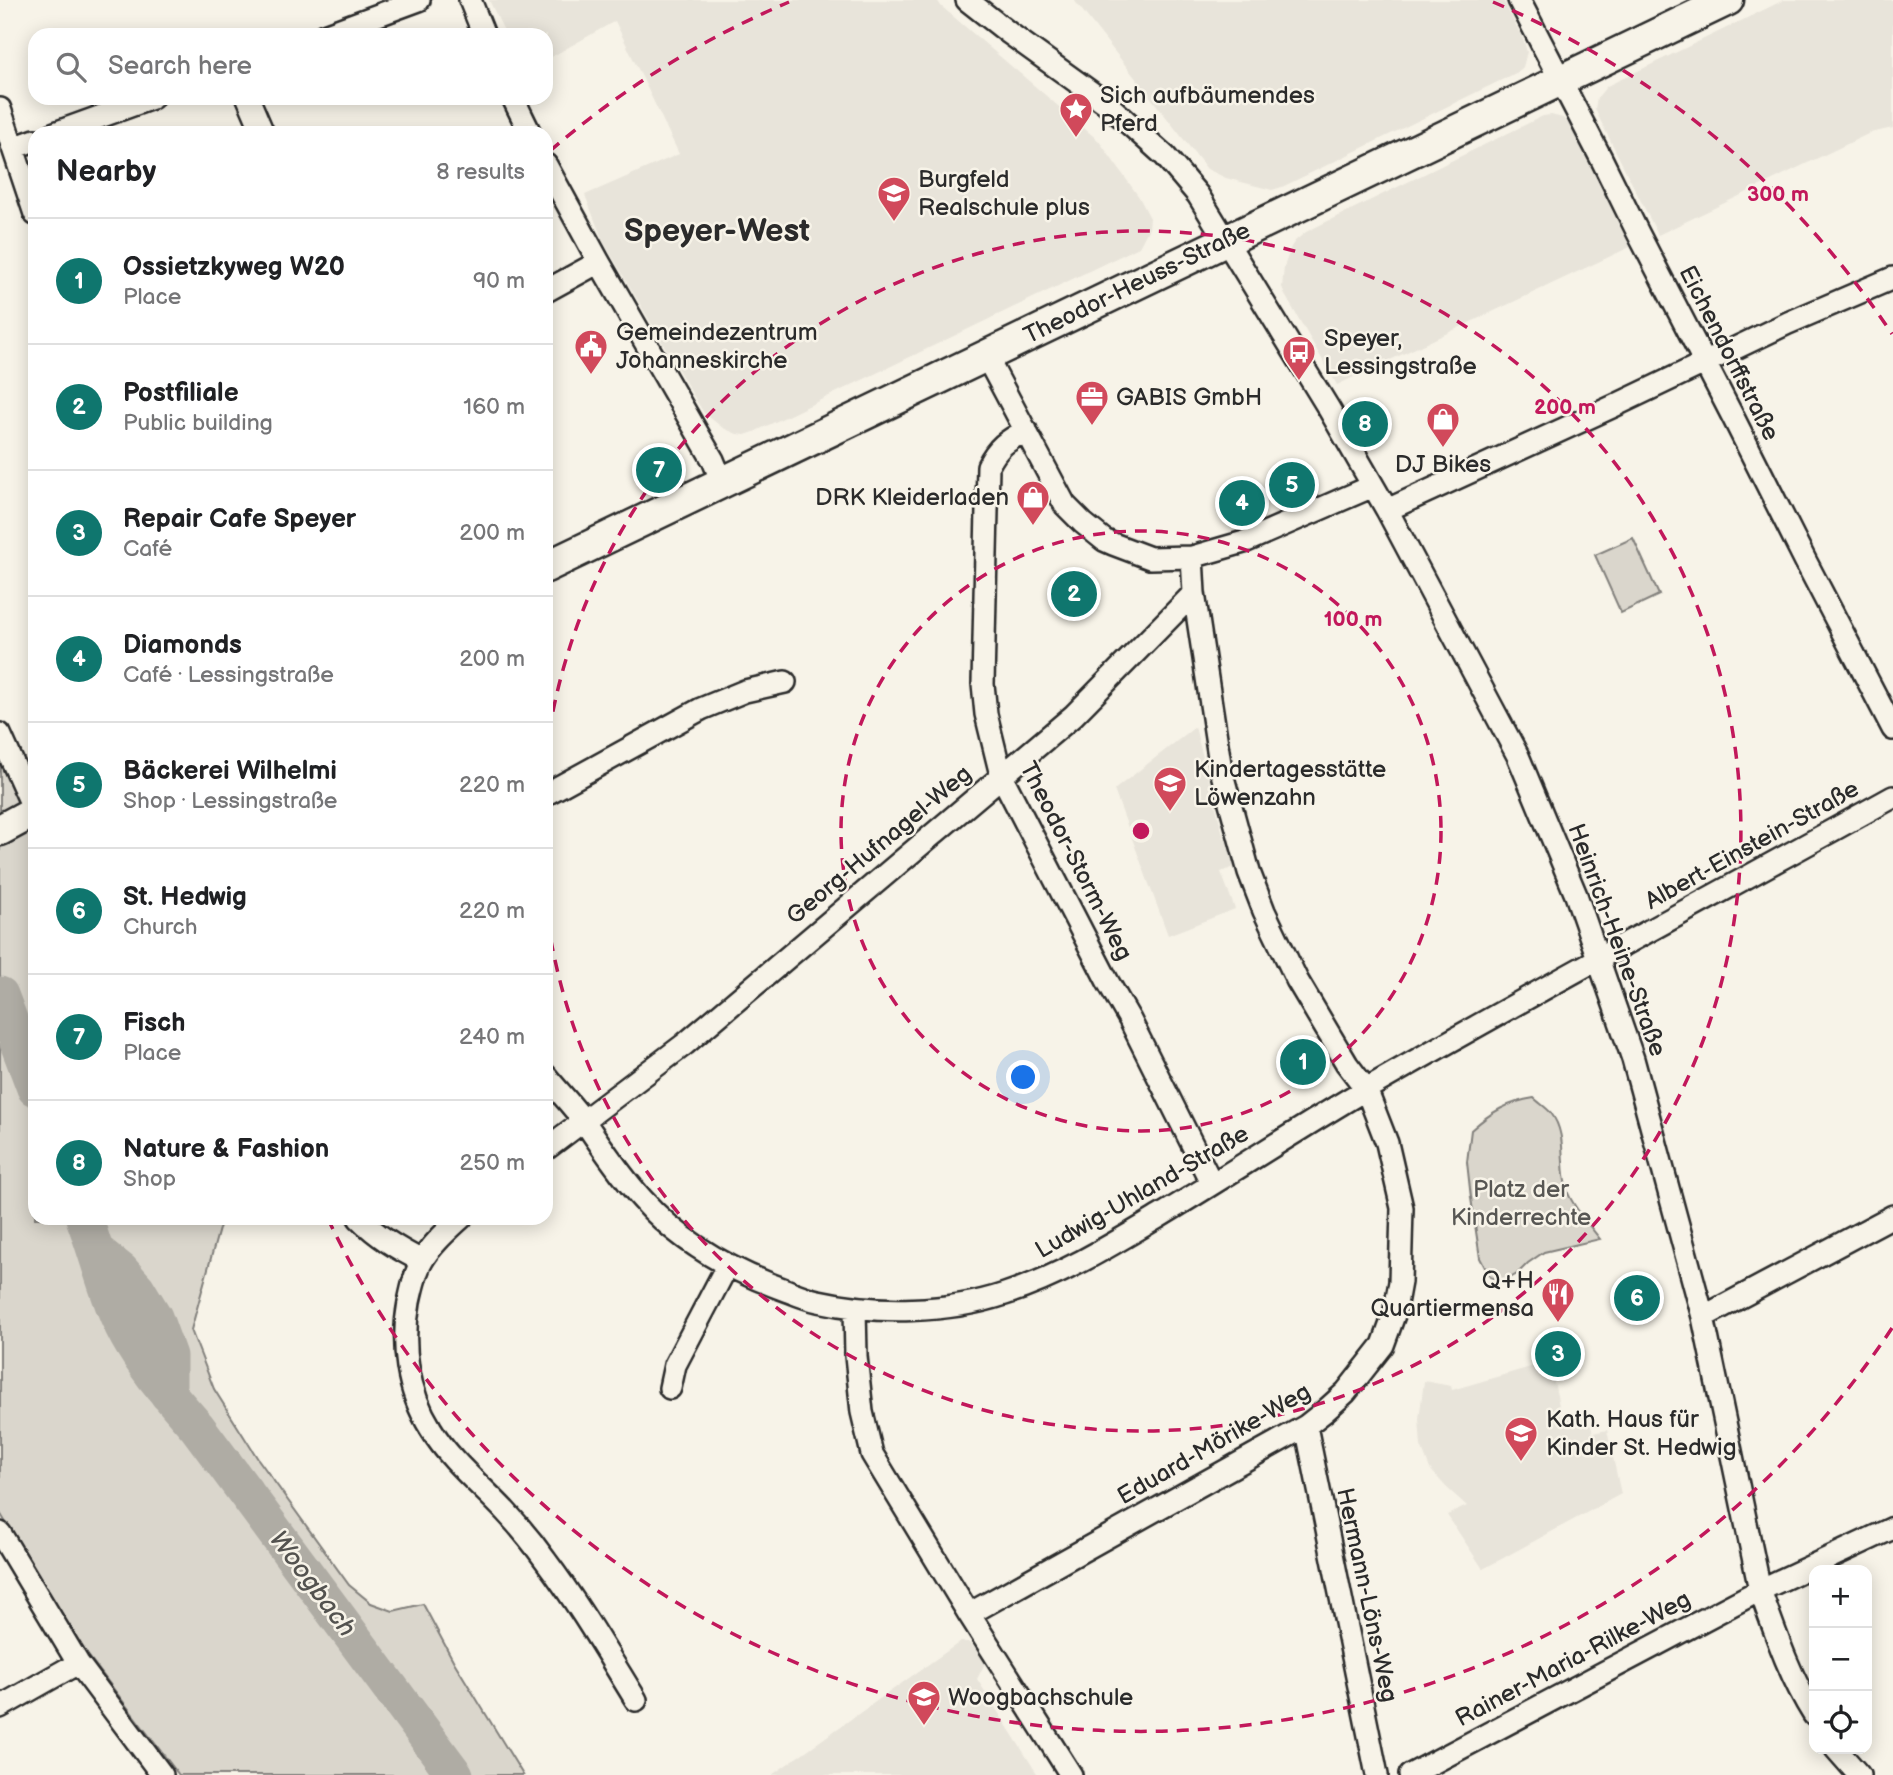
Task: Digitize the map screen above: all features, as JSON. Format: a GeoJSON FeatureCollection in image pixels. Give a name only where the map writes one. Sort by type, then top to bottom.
{"type":"FeatureCollection","features":[{"type":"Feature","properties":{"kind":"main road","name":"Theodor-Heuss-Straße"},"geometry":{"type":"LineString","coordinates":[[553,564],[1728,0]]}},
{"type":"Feature","properties":{"kind":"main road"},"geometry":{"type":"LineString","coordinates":[[0,830],[28,815]]}},
{"type":"Feature","properties":{"kind":"street"},"geometry":{"type":"LineString","coordinates":[[343,28],[419,0]]}},
{"type":"Feature","properties":{"kind":"street"},"geometry":{"type":"LineString","coordinates":[[470,0],[481,28]]}},
{"type":"Feature","properties":{"kind":"street","name":"Heinrich-Heine-Straße"},"geometry":{"type":"LineString","coordinates":[[967,0],[1106,103],[1166,156],[1198,195],[1315,385],[1387,510],[1518,756],[1576,895],[1633,1059],[1703,1317],[1760,1590],[1784,1653],[1809,1707]]}},
{"type":"Feature","properties":{"kind":"street","name":"Eichendorffstraße"},"geometry":{"type":"LineString","coordinates":[[1519,0],[1893,729]]}},
{"type":"Feature","properties":{"kind":"street"},"geometry":{"type":"LineString","coordinates":[[74,126],[133,105]]}},
{"type":"Feature","properties":{"kind":"street"},"geometry":{"type":"LineString","coordinates":[[251,105],[260,126]]}},
{"type":"Feature","properties":{"kind":"street"},"geometry":{"type":"LineString","coordinates":[[516,105],[527,126]]}},
{"type":"Feature","properties":{"kind":"street"},"geometry":{"type":"LineString","coordinates":[[0,109],[28,193]]}},
{"type":"Feature","properties":{"kind":"street"},"geometry":{"type":"LineString","coordinates":[[13,148],[28,143]]}},
{"type":"Feature","properties":{"kind":"street"},"geometry":{"type":"LineString","coordinates":[[553,178],[713,460],[722,482]]}},
{"type":"Feature","properties":{"kind":"street"},"geometry":{"type":"LineString","coordinates":[[553,287],[599,262]]}},
{"type":"Feature","properties":{"kind":"street"},"geometry":{"type":"LineString","coordinates":[[1387,510],[1788,323],[1893,278]]}},
{"type":"Feature","properties":{"kind":"street"},"geometry":{"type":"LineString","coordinates":[[986,356],[1065,505],[1104,540],[1150,558],[1192,557],[1244,542],[1373,486]]}},
{"type":"Feature","properties":{"kind":"street","name":"Theodor-Storm-Weg"},"geometry":{"type":"LineString","coordinates":[[1026,430],[1001,445],[988,466],[983,684],[986,714],[1001,775],[1130,1020],[1212,1184]]}},
{"type":"Feature","properties":{"kind":"street","name":"Eduard-Mörike-Weg"},"geometry":{"type":"LineString","coordinates":[[969,1614],[1306,1426],[1346,1392],[1383,1345],[1394,1315],[1400,1282],[1402,1208],[1387,1143],[1366,1089],[1347,1064],[1297,980],[1264,911],[1249,872],[1221,769],[1194,593],[1192,557]]}},
{"type":"Feature","properties":{"kind":"street","name":"Georg-Hufnagel-Weg"},"geometry":{"type":"LineString","coordinates":[[553,1144],[710,1024],[1073,716],[1194,593]]}},
{"type":"Feature","properties":{"kind":"street"},"geometry":{"type":"LineString","coordinates":[[553,790],[701,709],[746,691],[785,682]]}},
{"type":"Feature","properties":{"kind":"street"},"geometry":{"type":"LineString","coordinates":[[0,734],[28,796]]}},
{"type":"Feature","properties":{"kind":"street","name":"Albert-Einstein-Straße"},"geometry":{"type":"LineString","coordinates":[[1599,958],[1893,797]]}},
{"type":"Feature","properties":{"kind":"street","name":"Ludwig-Uhland-Straße"},"geometry":{"type":"LineString","coordinates":[[553,1084],[583,1120],[619,1173],[646,1204],[678,1233],[727,1266],[767,1284],[814,1300],[855,1308],[954,1307],[1006,1294],[1044,1280],[1087,1259],[1366,1089],[1599,958]]}},
{"type":"Feature","properties":{"kind":"street"},"geometry":{"type":"LineString","coordinates":[[1703,1317],[1893,1216]]}},
{"type":"Feature","properties":{"kind":"street"},"geometry":{"type":"LineString","coordinates":[[366,1225],[398,1250],[422,1261]]}},
{"type":"Feature","properties":{"kind":"street"},"geometry":{"type":"LineString","coordinates":[[454,1225],[422,1261],[405,1322],[406,1360],[415,1399],[431,1430],[507,1513],[547,1562],[590,1624],[636,1700]]}},
{"type":"Feature","properties":{"kind":"street"},"geometry":{"type":"LineString","coordinates":[[670,1388],[675,1366],[727,1266]]}},
{"type":"Feature","properties":{"kind":"street"},"geometry":{"type":"LineString","coordinates":[[855,1308],[856,1356],[862,1412],[872,1454],[1071,1775]]}},
{"type":"Feature","properties":{"kind":"street","name":"Hermann-Löns-Weg"},"geometry":{"type":"LineString","coordinates":[[1306,1426],[1377,1775]]}},
{"type":"Feature","properties":{"kind":"street","name":"Rainer-Maria-Rilke-Weg"},"geometry":{"type":"LineString","coordinates":[[1410,1775],[1760,1590],[1893,1528]]}},
{"type":"Feature","properties":{"kind":"street"},"geometry":{"type":"LineString","coordinates":[[0,1533],[78,1663],[162,1775]]}},
{"type":"Feature","properties":{"kind":"street"},"geometry":{"type":"LineString","coordinates":[[0,1707],[78,1663]]}},
{"type":"Feature","properties":{"kind":"street"},"geometry":{"type":"LineString","coordinates":[[1840,1754],[1859,1775]]}},
{"type":"Feature","properties":{"kind":"shaded area","name":"Burgfeld Realschule plus"},"geometry":{"type":"Polygon","coordinates":[[[489,0],[937,0],[1099,141],[1139,197],[1150,218],[1149,228],[1139,247],[754,432],[737,434],[723,428],[704,413],[697,402],[603,241],[585,195],[679,154],[615,21],[553,56],[553,28],[503,28],[489,0]]]}},
{"type":"Feature","properties":{"kind":"shaded area"},"geometry":{"type":"Polygon","coordinates":[[[1074,0],[1503,0],[1527,52],[1523,67],[1518,72],[1272,190],[1226,178],[1207,169],[1074,0]]]}},
{"type":"Feature","properties":{"kind":"shaded area"},"geometry":{"type":"Polygon","coordinates":[[[1784,0],[1893,0],[1893,128],[1870,133],[1658,235],[1595,109],[1597,98],[1607,86],[1784,0]]]}},
{"type":"Feature","properties":{"kind":"shaded area"},"geometry":{"type":"Polygon","coordinates":[[[1543,116],[1563,118],[1570,125],[1630,247],[1337,385],[1282,287],[1284,267],[1295,241],[1306,232],[1334,218],[1543,116]]]}},
{"type":"Feature","properties":{"kind":"shaded area","name":"Kindertagesstätte Löwenzahn"},"geometry":{"type":"Polygon","coordinates":[[[1195,727],[1224,838],[1231,836],[1240,865],[1221,872],[1235,909],[1168,935],[1114,790],[1195,727]]]}},
{"type":"Feature","properties":{"kind":"shaded area","name":"Kath. Haus für Kinder St. Hedwig"},"geometry":{"type":"Polygon","coordinates":[[[1534,1366],[1536,1372],[1551,1368],[1562,1419],[1587,1413],[1593,1433],[1607,1430],[1621,1494],[1483,1569],[1447,1515],[1467,1506],[1430,1469],[1421,1446],[1419,1419],[1424,1381],[1451,1386],[1452,1390],[1534,1366]]]}},
{"type":"Feature","properties":{"kind":"shaded area","name":"Woogbachschule"},"geometry":{"type":"Polygon","coordinates":[[[960,1642],[968,1642],[987,1659],[977,1679],[1038,1775],[772,1775],[960,1642]]]}},
{"type":"Feature","properties":{"kind":"green space"},"geometry":{"type":"Polygon","coordinates":[[[1633,538],[1659,595],[1621,613],[1595,555],[1633,538]]]}},
{"type":"Feature","properties":{"kind":"green space"},"geometry":{"type":"Polygon","coordinates":[[[0,752],[28,783],[28,1225],[220,1225],[191,1330],[214,1389],[258,1459],[349,1585],[371,1603],[393,1611],[423,1604],[454,1662],[523,1775],[179,1775],[87,1654],[0,1513],[0,752]]]}},
{"type":"Feature","properties":{"kind":"green space","name":"Platz der Kinderrechte"},"geometry":{"type":"Polygon","coordinates":[[[1534,1098],[1549,1111],[1556,1122],[1562,1142],[1568,1193],[1600,1239],[1544,1252],[1503,1282],[1490,1277],[1480,1258],[1467,1162],[1471,1130],[1500,1109],[1534,1098]]]}},
{"type":"Feature","properties":{"kind":"waterway","name":"Woogbach"},"geometry":{"type":"LineString","coordinates":[[0,995],[28,1069]]}},
{"type":"Feature","properties":{"kind":"waterway","name":"Woogbach"},"geometry":{"type":"LineString","coordinates":[[86,1225],[117,1315],[140,1356],[197,1427],[455,1775]]}},
{"type":"Feature","properties":{"kind":"waterway","name":"Woogbach"},"geometry":{"type":"LineString","coordinates":[[97,1252],[121,1271],[137,1289],[154,1317],[168,1356],[168,1394]]}},
{"type":"Feature","properties":{"kind":"place","name":"Sich aufbäumendes Pferd"},"geometry":{"type":"Point","coordinates":[1076,139]}},
{"type":"Feature","properties":{"kind":"place","name":"Burgfeld Realschule plus"},"geometry":{"type":"Point","coordinates":[894,223]}},
{"type":"Feature","properties":{"kind":"place","name":"Gemeindezentrum Johanneskirche"},"geometry":{"type":"Point","coordinates":[591,376]}},
{"type":"Feature","properties":{"kind":"place","name":"Speyer, Lessingstraße"},"geometry":{"type":"Point","coordinates":[1299,382]}},
{"type":"Feature","properties":{"kind":"place","name":"Nature & Fashion"},"geometry":{"type":"Point","coordinates":[1365,424]}},
{"type":"Feature","properties":{"kind":"place","name":"GABIS GmbH"},"geometry":{"type":"Point","coordinates":[1092,427]}},
{"type":"Feature","properties":{"kind":"place","name":"DJ Bikes"},"geometry":{"type":"Point","coordinates":[1443,449]}},
{"type":"Feature","properties":{"kind":"place","name":"Fisch"},"geometry":{"type":"Point","coordinates":[659,470]}},
{"type":"Feature","properties":{"kind":"place","name":"Bäckerei Wilhelmi"},"geometry":{"type":"Point","coordinates":[1292,485]}},
{"type":"Feature","properties":{"kind":"place","name":"Diamonds"},"geometry":{"type":"Point","coordinates":[1242,503]}},
{"type":"Feature","properties":{"kind":"place","name":"DRK Kleiderladen"},"geometry":{"type":"Point","coordinates":[1033,527]}},
{"type":"Feature","properties":{"kind":"place","name":"Postfiliale"},"geometry":{"type":"Point","coordinates":[1074,594]}},
{"type":"Feature","properties":{"kind":"place","name":"Kindertagesstätte Löwenzahn"},"geometry":{"type":"Point","coordinates":[1170,813]}},
{"type":"Feature","properties":{"kind":"place","name":"Ossietzkyweg W20"},"geometry":{"type":"Point","coordinates":[1303,1062]}},
{"type":"Feature","properties":{"kind":"place","name":"St. Hedwig"},"geometry":{"type":"Point","coordinates":[1637,1298]}},
{"type":"Feature","properties":{"kind":"place","name":"Q+H Quartiermensa"},"geometry":{"type":"Point","coordinates":[1558,1324]}},
{"type":"Feature","properties":{"kind":"place","name":"Repair Cafe Speyer"},"geometry":{"type":"Point","coordinates":[1558,1354]}},
{"type":"Feature","properties":{"kind":"place","name":"Kath. Haus für Kinder St. Hedwig"},"geometry":{"type":"Point","coordinates":[1521,1463]}},
{"type":"Feature","properties":{"kind":"place","name":"Woogbachschule"},"geometry":{"type":"Point","coordinates":[924,1727]}},
{"type":"Feature","properties":{"kind":"district","name":"Speyer-West"},"geometry":{"type":"Point","coordinates":[717,231]}}]}
